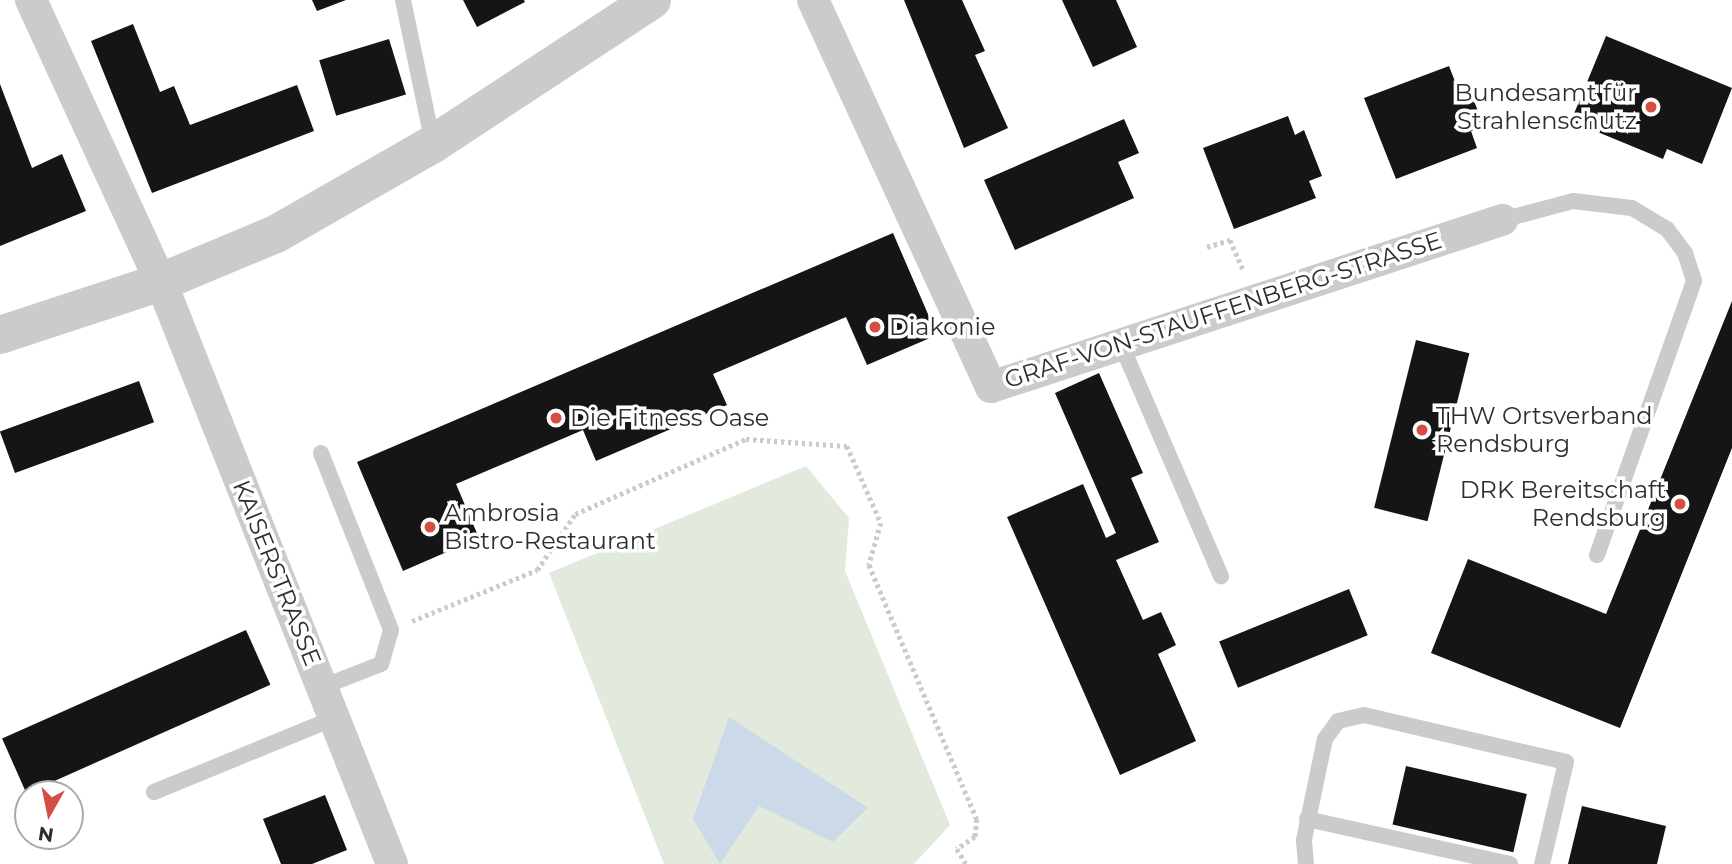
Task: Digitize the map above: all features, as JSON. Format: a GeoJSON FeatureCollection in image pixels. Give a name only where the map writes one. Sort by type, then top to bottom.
{"type":"FeatureCollection","features":[{"type":"Feature","properties":{"kind":"street","name":"KAISERSTRASSE"},"geometry":{"type":"LineString","coordinates":[[32,0],[161,282],[392,864]]}},
{"type":"Feature","properties":{"kind":"street"},"geometry":{"type":"LineString","coordinates":[[0,335],[161,282],[276,234],[433,144],[652,0]]}},
{"type":"Feature","properties":{"kind":"street","name":"GRAF-VON-STAUFFENBERG-STRASSE"},"geometry":{"type":"LineString","coordinates":[[813,0],[991,387],[1502,220]]}},
{"type":"Feature","properties":{"kind":"lane"},"geometry":{"type":"LineString","coordinates":[[403,0],[433,144]]}},
{"type":"Feature","properties":{"kind":"lane"},"geometry":{"type":"LineString","coordinates":[[1502,220],[1573,201],[1632,208],[1667,229],[1685,253],[1694,281],[1597,555]]}},
{"type":"Feature","properties":{"kind":"lane"},"geometry":{"type":"LineString","coordinates":[[1121,344],[1222,576]]}},
{"type":"Feature","properties":{"kind":"lane"},"geometry":{"type":"LineString","coordinates":[[321,453],[391,630],[381,664],[322,687]]}},
{"type":"Feature","properties":{"kind":"lane"},"geometry":{"type":"LineString","coordinates":[[1306,864],[1307,819],[1325,738],[1338,720],[1364,715],[1566,762],[1542,864]]}},
{"type":"Feature","properties":{"kind":"lane"},"geometry":{"type":"LineString","coordinates":[[154,792],[334,718]]}},
{"type":"Feature","properties":{"kind":"lane"},"geometry":{"type":"LineString","coordinates":[[1307,819],[1510,864]]}},
{"type":"Feature","properties":{"kind":"path"},"geometry":{"type":"LineString","coordinates":[[1207,247],[1230,240],[1255,299]]}},
{"type":"Feature","properties":{"kind":"path"},"geometry":{"type":"LineString","coordinates":[[391,630],[537,570],[575,514],[746,439],[847,446],[881,523],[869,565],[977,819],[975,837],[957,849],[966,864]]}},
{"type":"Feature","properties":{"kind":"shaded area"},"geometry":{"type":"Polygon","coordinates":[[[806,466],[849,518],[845,571],[950,825],[914,864],[664,864],[549,573],[806,466]]]}},
{"type":"Feature","properties":{"kind":"water"},"geometry":{"type":"Polygon","coordinates":[[[729,717],[868,808],[833,842],[759,806],[720,864],[693,819],[729,717]]]}},
{"type":"Feature","properties":{"kind":"building"},"geometry":{"type":"Polygon","coordinates":[[[312,0],[346,0],[317,11],[312,0]]]}},
{"type":"Feature","properties":{"kind":"building"},"geometry":{"type":"Polygon","coordinates":[[[463,0],[524,0],[525,2],[477,27],[463,0]]]}},
{"type":"Feature","properties":{"kind":"building"},"geometry":{"type":"Polygon","coordinates":[[[904,0],[962,0],[985,51],[975,55],[1008,128],[964,148],[904,0]]]}},
{"type":"Feature","properties":{"kind":"building"},"geometry":{"type":"Polygon","coordinates":[[[1062,0],[1116,0],[1137,47],[1093,67],[1062,0]]]}},
{"type":"Feature","properties":{"kind":"building"},"geometry":{"type":"Polygon","coordinates":[[[133,24],[160,92],[174,86],[190,125],[297,85],[314,131],[152,193],[91,41],[133,24]]]}},
{"type":"Feature","properties":{"kind":"building","name":"Bundesamt für Strahlenschutz"},"geometry":{"type":"Polygon","coordinates":[[[1606,36],[1732,88],[1702,164],[1667,149],[1663,159],[1571,121],[1606,36]]]}},
{"type":"Feature","properties":{"kind":"building"},"geometry":{"type":"Polygon","coordinates":[[[389,39],[406,94],[336,116],[319,60],[389,39]]]}},
{"type":"Feature","properties":{"kind":"building"},"geometry":{"type":"Polygon","coordinates":[[[1449,66],[1456,84],[1466,81],[1484,126],[1471,131],[1477,148],[1396,179],[1364,98],[1449,66]]]}},
{"type":"Feature","properties":{"kind":"building"},"geometry":{"type":"Polygon","coordinates":[[[0,84],[32,168],[62,154],[86,211],[0,246],[0,84]]]}},
{"type":"Feature","properties":{"kind":"building"},"geometry":{"type":"Polygon","coordinates":[[[1288,116],[1295,135],[1304,130],[1322,176],[1309,181],[1316,198],[1234,229],[1203,148],[1288,116]]]}},
{"type":"Feature","properties":{"kind":"building"},"geometry":{"type":"Polygon","coordinates":[[[1124,119],[1139,153],[1118,162],[1134,198],[1015,250],[984,180],[1124,119]]]}},
{"type":"Feature","properties":{"kind":"building"},"geometry":{"type":"Polygon","coordinates":[[[893,233],[937,335],[867,365],[846,317],[713,374],[727,405],[596,461],[583,430],[456,484],[479,538],[403,571],[357,462],[893,233]]]}},
{"type":"Feature","properties":{"kind":"building","name":"DRK Bereitschaft Rendsburg"},"geometry":{"type":"Polygon","coordinates":[[[1732,301],[1732,448],[1620,728],[1431,653],[1468,559],[1606,614],[1732,301]]]}},
{"type":"Feature","properties":{"kind":"building","name":"THW Ortsverband Rendsburg"},"geometry":{"type":"Polygon","coordinates":[[[1416,340],[1469,353],[1428,521],[1374,508],[1416,340]]]}},
{"type":"Feature","properties":{"kind":"building"},"geometry":{"type":"Polygon","coordinates":[[[1099,373],[1143,473],[1131,478],[1159,542],[1116,560],[1143,620],[1161,612],[1176,645],[1158,654],[1196,741],[1120,775],[1007,517],[1083,484],[1106,538],[1116,533],[1055,393],[1099,373]]]}},
{"type":"Feature","properties":{"kind":"building"},"geometry":{"type":"Polygon","coordinates":[[[139,381],[154,422],[15,473],[0,432],[139,381]]]}},
{"type":"Feature","properties":{"kind":"building"},"geometry":{"type":"Polygon","coordinates":[[[1349,589],[1368,635],[1238,688],[1219,641],[1349,589]]]}},
{"type":"Feature","properties":{"kind":"building"},"geometry":{"type":"Polygon","coordinates":[[[246,630],[270,685],[57,780],[21,780],[2,739],[246,630]]]}},
{"type":"Feature","properties":{"kind":"building"},"geometry":{"type":"Polygon","coordinates":[[[1406,766],[1527,794],[1513,852],[1393,824],[1406,766]]]}},
{"type":"Feature","properties":{"kind":"building"},"geometry":{"type":"Polygon","coordinates":[[[325,795],[347,850],[312,864],[281,864],[263,819],[325,795]]]}},
{"type":"Feature","properties":{"kind":"building"},"geometry":{"type":"Polygon","coordinates":[[[1582,806],[1666,826],[1657,864],[1568,864],[1582,806]]]}},
{"type":"Feature","properties":{"kind":"place","name":"Bundesamt für Strahlenschutz"},"geometry":{"type":"Point","coordinates":[1651,107]}},
{"type":"Feature","properties":{"kind":"place","name":"Diakonie"},"geometry":{"type":"Point","coordinates":[875,327]}},
{"type":"Feature","properties":{"kind":"place","name":"Die Fitness Oase"},"geometry":{"type":"Point","coordinates":[556,418]}},
{"type":"Feature","properties":{"kind":"place","name":"THW Ortsverband Rendsburg"},"geometry":{"type":"Point","coordinates":[1422,430]}},
{"type":"Feature","properties":{"kind":"place","name":"DRK Bereitschaft Rendsburg"},"geometry":{"type":"Point","coordinates":[1680,504]}},
{"type":"Feature","properties":{"kind":"place","name":"Ambrosia Bistro-Restaurant"},"geometry":{"type":"Point","coordinates":[430,527]}}]}
